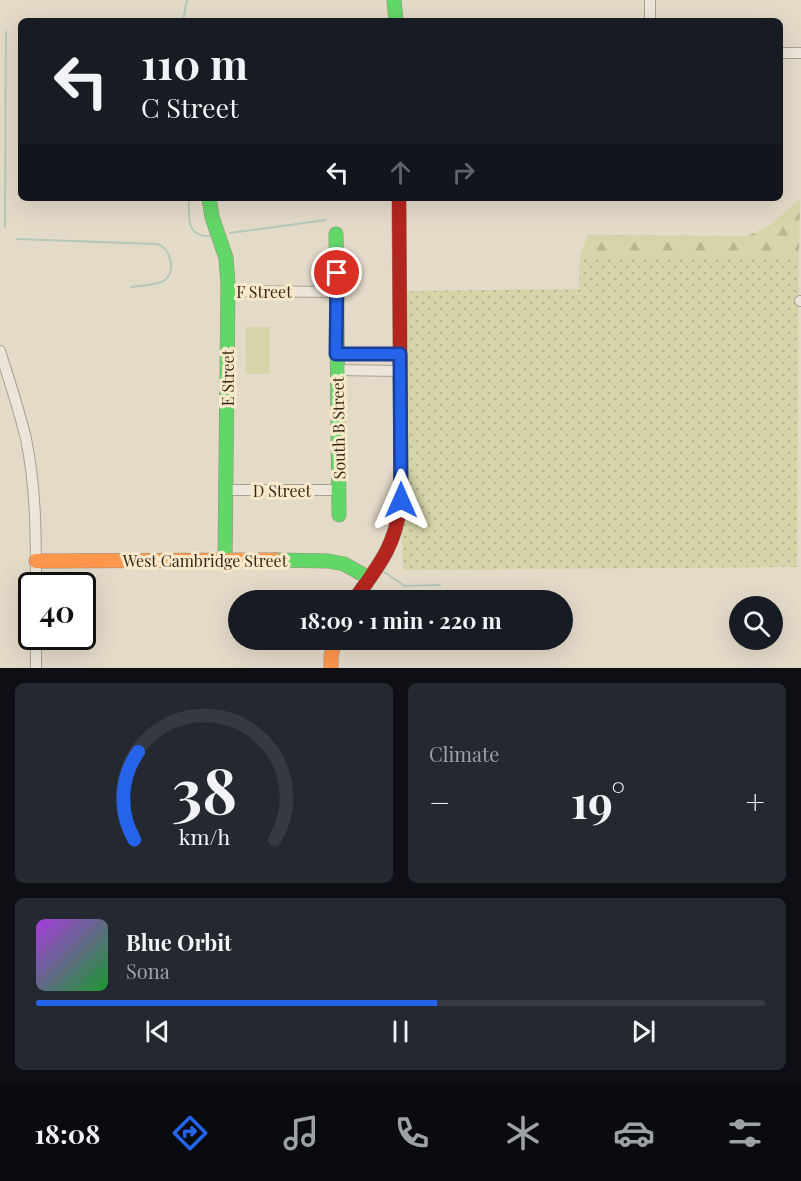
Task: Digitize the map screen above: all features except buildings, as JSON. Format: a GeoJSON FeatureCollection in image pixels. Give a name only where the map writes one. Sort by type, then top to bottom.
{"type":"FeatureCollection","features":[{"type":"Feature","properties":{"kind":"street"},"geometry":{"type":"LineString","coordinates":[[394,0],[397,18]]}},
{"type":"Feature","properties":{"kind":"street"},"geometry":{"type":"LineString","coordinates":[[397,18],[399,0]]}},
{"type":"Feature","properties":{"kind":"street"},"geometry":{"type":"LineString","coordinates":[[650,0],[650,18]]}},
{"type":"Feature","properties":{"kind":"street"},"geometry":{"type":"LineString","coordinates":[[783,54],[801,53]]}},
{"type":"Feature","properties":{"kind":"street","name":"E Street"},"geometry":{"type":"LineString","coordinates":[[209,201],[212,217],[226,258],[228,291],[225,560]]}},
{"type":"Feature","properties":{"kind":"street"},"geometry":{"type":"LineString","coordinates":[[361,590],[392,545],[400,514],[399,201]]}},
{"type":"Feature","properties":{"kind":"street","name":"South B Street"},"geometry":{"type":"LineString","coordinates":[[336,234],[339,515]]}},
{"type":"Feature","properties":{"kind":"street","name":"F Street"},"geometry":{"type":"LineString","coordinates":[[228,291],[337,291]]}},
{"type":"Feature","properties":{"kind":"street"},"geometry":{"type":"LineString","coordinates":[[0,351],[21,418],[30,462],[35,503],[36,572]]}},
{"type":"Feature","properties":{"kind":"street"},"geometry":{"type":"LineString","coordinates":[[336,354],[400,354]]}},
{"type":"Feature","properties":{"kind":"street"},"geometry":{"type":"LineString","coordinates":[[337,370],[400,371]]}},
{"type":"Feature","properties":{"kind":"street","name":"D Street"},"geometry":{"type":"LineString","coordinates":[[226,490],[339,490]]}},
{"type":"Feature","properties":{"kind":"street","name":"West Cambridge Street"},"geometry":{"type":"LineString","coordinates":[[36,561],[328,561],[344,564],[369,578]]}},
{"type":"Feature","properties":{"kind":"street"},"geometry":{"type":"LineString","coordinates":[[36,650],[36,668]]}},
{"type":"Feature","properties":{"kind":"street"},"geometry":{"type":"LineString","coordinates":[[330,668],[332,650]]}},
{"type":"Feature","properties":{"kind":"green space"},"geometry":{"type":"Polygon","coordinates":[[[800,199],[799,256],[580,256],[588,235],[747,236],[769,226],[800,199]]]}},
{"type":"Feature","properties":{"kind":"green space"},"geometry":{"type":"Polygon","coordinates":[[[580,256],[799,256],[797,567],[403,570],[405,291],[579,289],[580,256]]]}},
{"type":"Feature","properties":{"kind":"green space"},"geometry":{"type":"Polygon","coordinates":[[[245,327],[270,327],[270,374],[246,374],[245,327]]]}},
{"type":"Feature","properties":{"kind":"waterway"},"geometry":{"type":"LineString","coordinates":[[184,18],[187,0]]}},
{"type":"Feature","properties":{"kind":"waterway"},"geometry":{"type":"LineString","coordinates":[[5,227],[6,32]]}},
{"type":"Feature","properties":{"kind":"waterway"},"geometry":{"type":"LineString","coordinates":[[189,201],[189,218],[192,229],[196,233],[209,236]]}},
{"type":"Feature","properties":{"kind":"waterway"},"geometry":{"type":"LineString","coordinates":[[230,233],[326,220]]}},
{"type":"Feature","properties":{"kind":"waterway"},"geometry":{"type":"LineString","coordinates":[[17,239],[162,246],[169,255],[171,266],[165,280],[131,287]]}},
{"type":"Feature","properties":{"kind":"waterway"},"geometry":{"type":"LineString","coordinates":[[384,572],[405,586],[440,585]]}},
{"type":"Feature","properties":{"kind":"traffic: fast"},"geometry":{"type":"LineString","coordinates":[[394,0],[396,18]]}},
{"type":"Feature","properties":{"kind":"traffic: fast"},"geometry":{"type":"LineString","coordinates":[[209,201],[212,217],[226,258],[228,284],[225,560]]}},
{"type":"Feature","properties":{"kind":"traffic: fast"},"geometry":{"type":"LineString","coordinates":[[336,234],[339,515]]}},
{"type":"Feature","properties":{"kind":"traffic: fast"},"geometry":{"type":"LineString","coordinates":[[276,560],[328,561],[344,564],[369,578]]}},
{"type":"Feature","properties":{"kind":"traffic: slow"},"geometry":{"type":"LineString","coordinates":[[36,561],[276,560]]}},
{"type":"Feature","properties":{"kind":"traffic: slow"},"geometry":{"type":"LineString","coordinates":[[331,668],[332,650]]}},
{"type":"Feature","properties":{"kind":"traffic: jam"},"geometry":{"type":"LineString","coordinates":[[361,590],[391,542],[401,500],[399,201]]}},
{"type":"Feature","properties":{"kind":"route"},"geometry":{"type":"LineString","coordinates":[[337,273],[336,354],[400,354],[401,500]]}}]}
